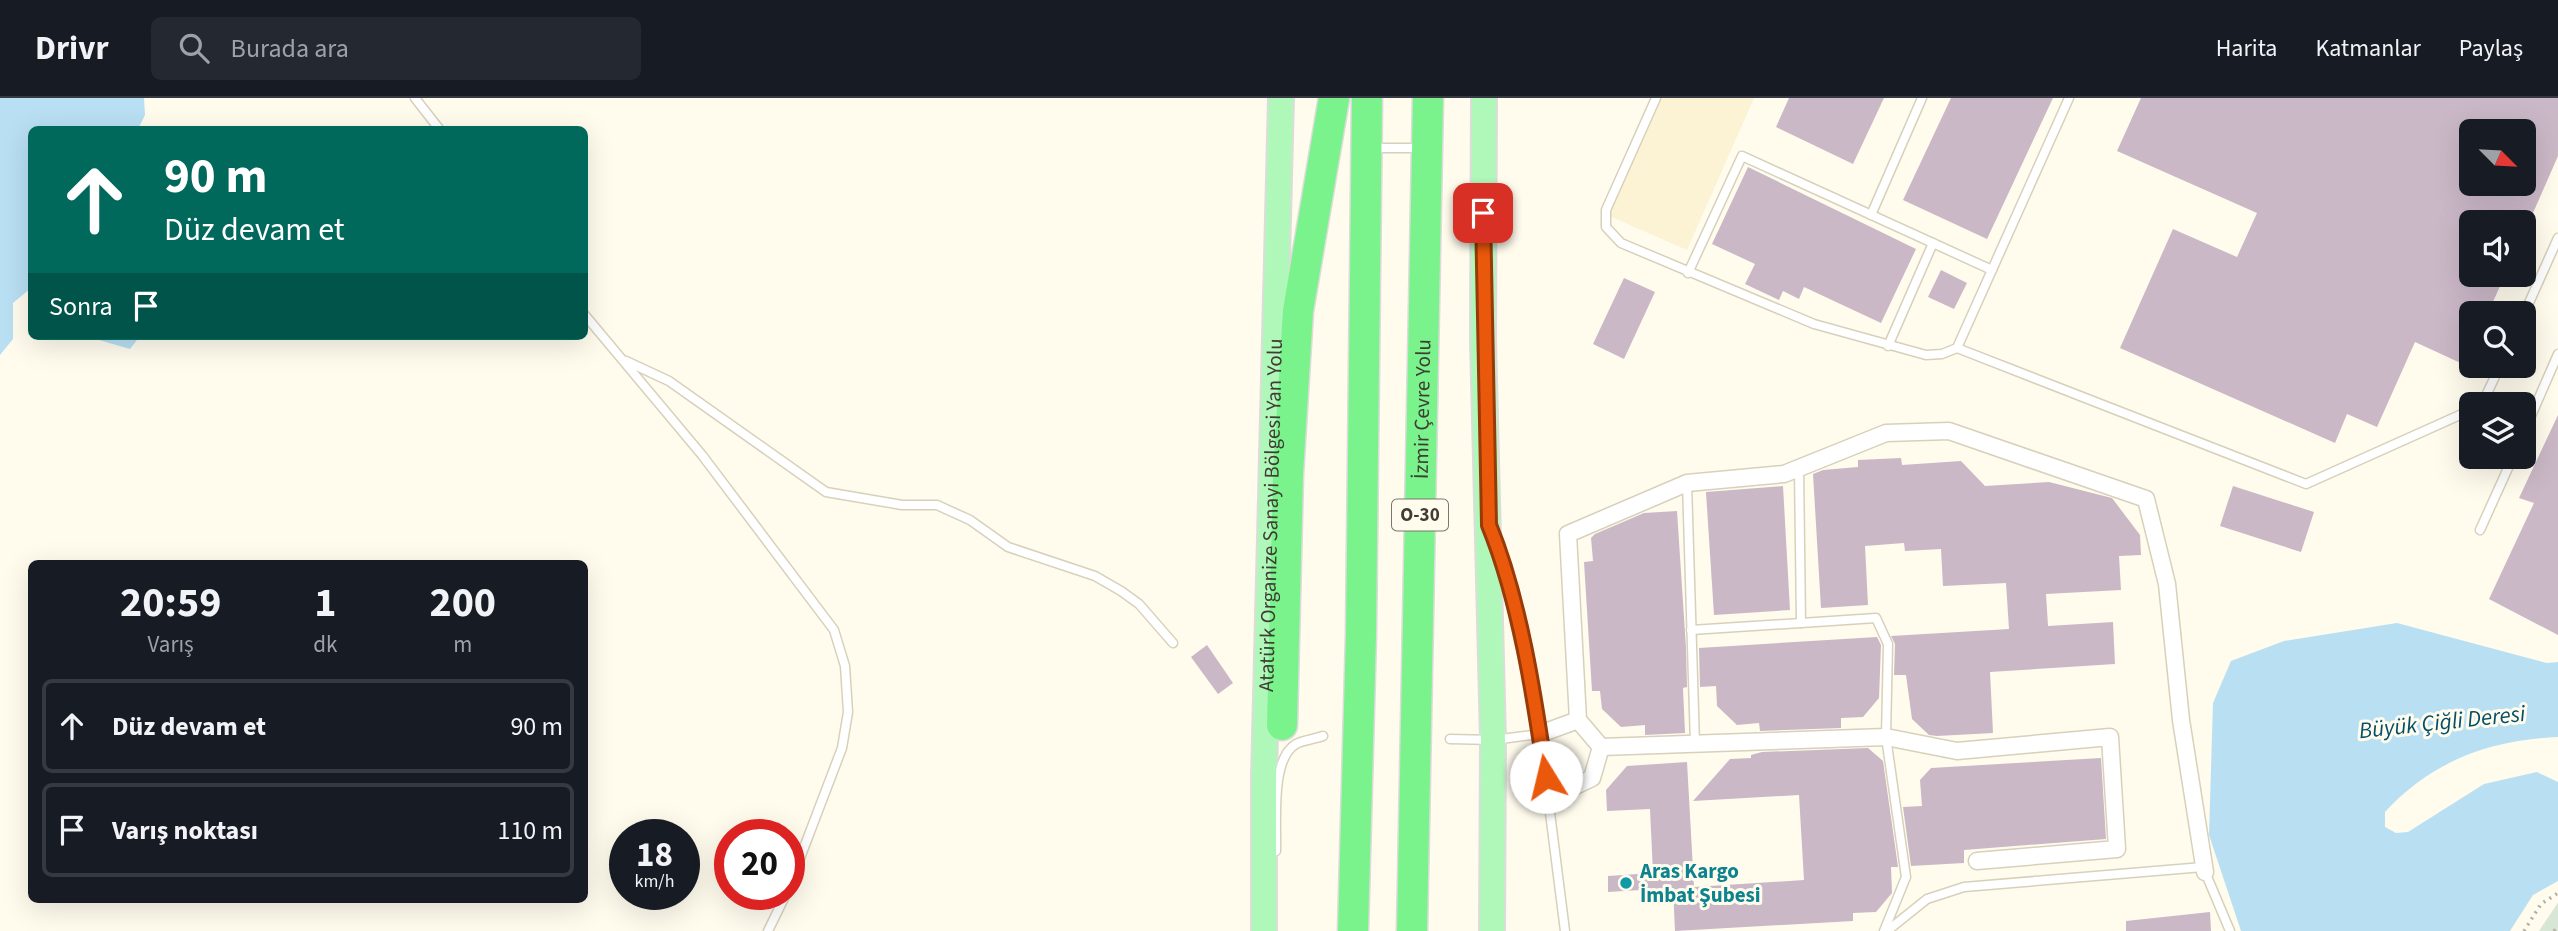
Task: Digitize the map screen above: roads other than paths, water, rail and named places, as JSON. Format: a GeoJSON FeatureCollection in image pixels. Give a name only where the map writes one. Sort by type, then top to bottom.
{"type":"FeatureCollection","features":[{"type":"Feature","properties":{"kind":"highway"},"geometry":{"type":"LineString","coordinates":[[1282,725],[1288,474],[1298,311],[1334,98]]}},
{"type":"Feature","properties":{"kind":"highway","name":"O-30"},"geometry":{"type":"LineString","coordinates":[[1353,931],[1361,635],[1367,98]]}},
{"type":"Feature","properties":{"kind":"highway","name":"İzmir Çevre Yolu"},"geometry":{"type":"LineString","coordinates":[[1412,931],[1428,98]]}},
{"type":"Feature","properties":{"kind":"main road","name":"Atatürk Organize Sanayi Bölgesi Yan Yolu"},"geometry":{"type":"LineString","coordinates":[[1264,931],[1264,777],[1281,98]]}},
{"type":"Feature","properties":{"kind":"main road"},"geometry":{"type":"LineString","coordinates":[[1484,98],[1483,340],[1493,740],[1492,931]]}},
{"type":"Feature","properties":{"kind":"street"},"geometry":{"type":"LineString","coordinates":[[1601,747],[1578,720],[1568,534],[1687,484],[1784,474],[1886,433],[1949,431],[2146,499],[2167,584],[2181,720],[2205,872]]}},
{"type":"Feature","properties":{"kind":"street"},"geometry":{"type":"LineString","coordinates":[[1540,734],[1578,720]]}},
{"type":"Feature","properties":{"kind":"street"},"geometry":{"type":"LineString","coordinates":[[1601,747],[1886,737],[1957,751],[2110,737],[2117,849],[1977,862]]}},
{"type":"Feature","properties":{"kind":"street"},"geometry":{"type":"LineString","coordinates":[[1550,798],[1592,778],[1601,747]]}},
{"type":"Feature","properties":{"kind":"lane"},"geometry":{"type":"LineString","coordinates":[[415,98],[437,126]]}},
{"type":"Feature","properties":{"kind":"lane"},"geometry":{"type":"LineString","coordinates":[[1656,98],[1606,211],[1606,226],[1621,243],[1814,324],[1926,355],[1942,354],[1957,348],[2306,484],[2459,415]]}},
{"type":"Feature","properties":{"kind":"lane"},"geometry":{"type":"LineString","coordinates":[[1871,215],[1922,98]]}},
{"type":"Feature","properties":{"kind":"lane"},"geometry":{"type":"LineString","coordinates":[[1957,348],[2069,98]]}},
{"type":"Feature","properties":{"kind":"lane"},"geometry":{"type":"LineString","coordinates":[[1365,148],[1426,148]]}},
{"type":"Feature","properties":{"kind":"lane"},"geometry":{"type":"LineString","coordinates":[[1688,273],[1742,156],[1992,270]]}},
{"type":"Feature","properties":{"kind":"lane"},"geometry":{"type":"LineString","coordinates":[[2530,301],[2558,239]]}},
{"type":"Feature","properties":{"kind":"lane"},"geometry":{"type":"LineString","coordinates":[[1888,346],[1933,243]]}},
{"type":"Feature","properties":{"kind":"lane"},"geometry":{"type":"LineString","coordinates":[[588,319],[702,455],[834,630],[845,666],[848,712],[844,736],[805,843]]}},
{"type":"Feature","properties":{"kind":"lane"},"geometry":{"type":"LineString","coordinates":[[2536,404],[2558,354]]}},
{"type":"Feature","properties":{"kind":"lane"},"geometry":{"type":"LineString","coordinates":[[622,359],[669,381],[826,492],[902,505],[937,505],[970,520],[1008,547],[1095,576],[1121,591],[1139,604],[1173,643]]}},
{"type":"Feature","properties":{"kind":"lane"},"geometry":{"type":"LineString","coordinates":[[1799,468],[1801,622]]}},
{"type":"Feature","properties":{"kind":"lane"},"geometry":{"type":"LineString","coordinates":[[2480,530],[2507,469]]}},
{"type":"Feature","properties":{"kind":"lane"},"geometry":{"type":"LineString","coordinates":[[1687,484],[1695,744]]}},
{"type":"Feature","properties":{"kind":"lane"},"geometry":{"type":"LineString","coordinates":[[1489,525],[1502,558],[1540,734],[1565,931]]}},
{"type":"Feature","properties":{"kind":"lane"},"geometry":{"type":"LineString","coordinates":[[1691,630],[1877,618],[1888,644],[1886,737],[1906,877],[1885,931]]}},
{"type":"Feature","properties":{"kind":"lane"},"geometry":{"type":"LineString","coordinates":[[1450,739],[1493,740],[1540,734]]}},
{"type":"Feature","properties":{"kind":"lane"},"geometry":{"type":"LineString","coordinates":[[1276,865],[1279,773],[1283,758],[1295,745],[1323,736]]}},
{"type":"Feature","properties":{"kind":"lane"},"geometry":{"type":"LineString","coordinates":[[1885,931],[1927,899],[1964,887],[2203,867],[2230,931]]}},
{"type":"Feature","properties":{"kind":"lane"},"geometry":{"type":"LineString","coordinates":[[768,931],[778,910]]}},
{"type":"Feature","properties":{"kind":"water"},"geometry":{"type":"Polygon","coordinates":[[[0,98],[144,98],[145,115],[140,126],[28,126],[28,290],[13,303],[13,339],[0,355],[0,98]]]}},
{"type":"Feature","properties":{"kind":"water"},"geometry":{"type":"Polygon","coordinates":[[[99,340],[137,340],[130,349],[99,340]]]}},
{"type":"Feature","properties":{"kind":"water","name":"Büyük Çiğli Deresi"},"geometry":{"type":"Polygon","coordinates":[[[2397,623],[2547,663],[2558,662],[2558,737],[2508,743],[2463,756],[2422,779],[2403,794],[2385,812],[2385,827],[2396,833],[2408,832],[2484,784],[2537,772],[2558,782],[2558,881],[2533,895],[2510,931],[2241,931],[2209,835],[2213,703],[2231,661],[2284,641],[2397,623]]]}},
{"type":"Feature","properties":{"kind":"place","name":"Aras Kargo İmbat Şubesi"},"geometry":{"type":"Point","coordinates":[1626,883]}}]}
